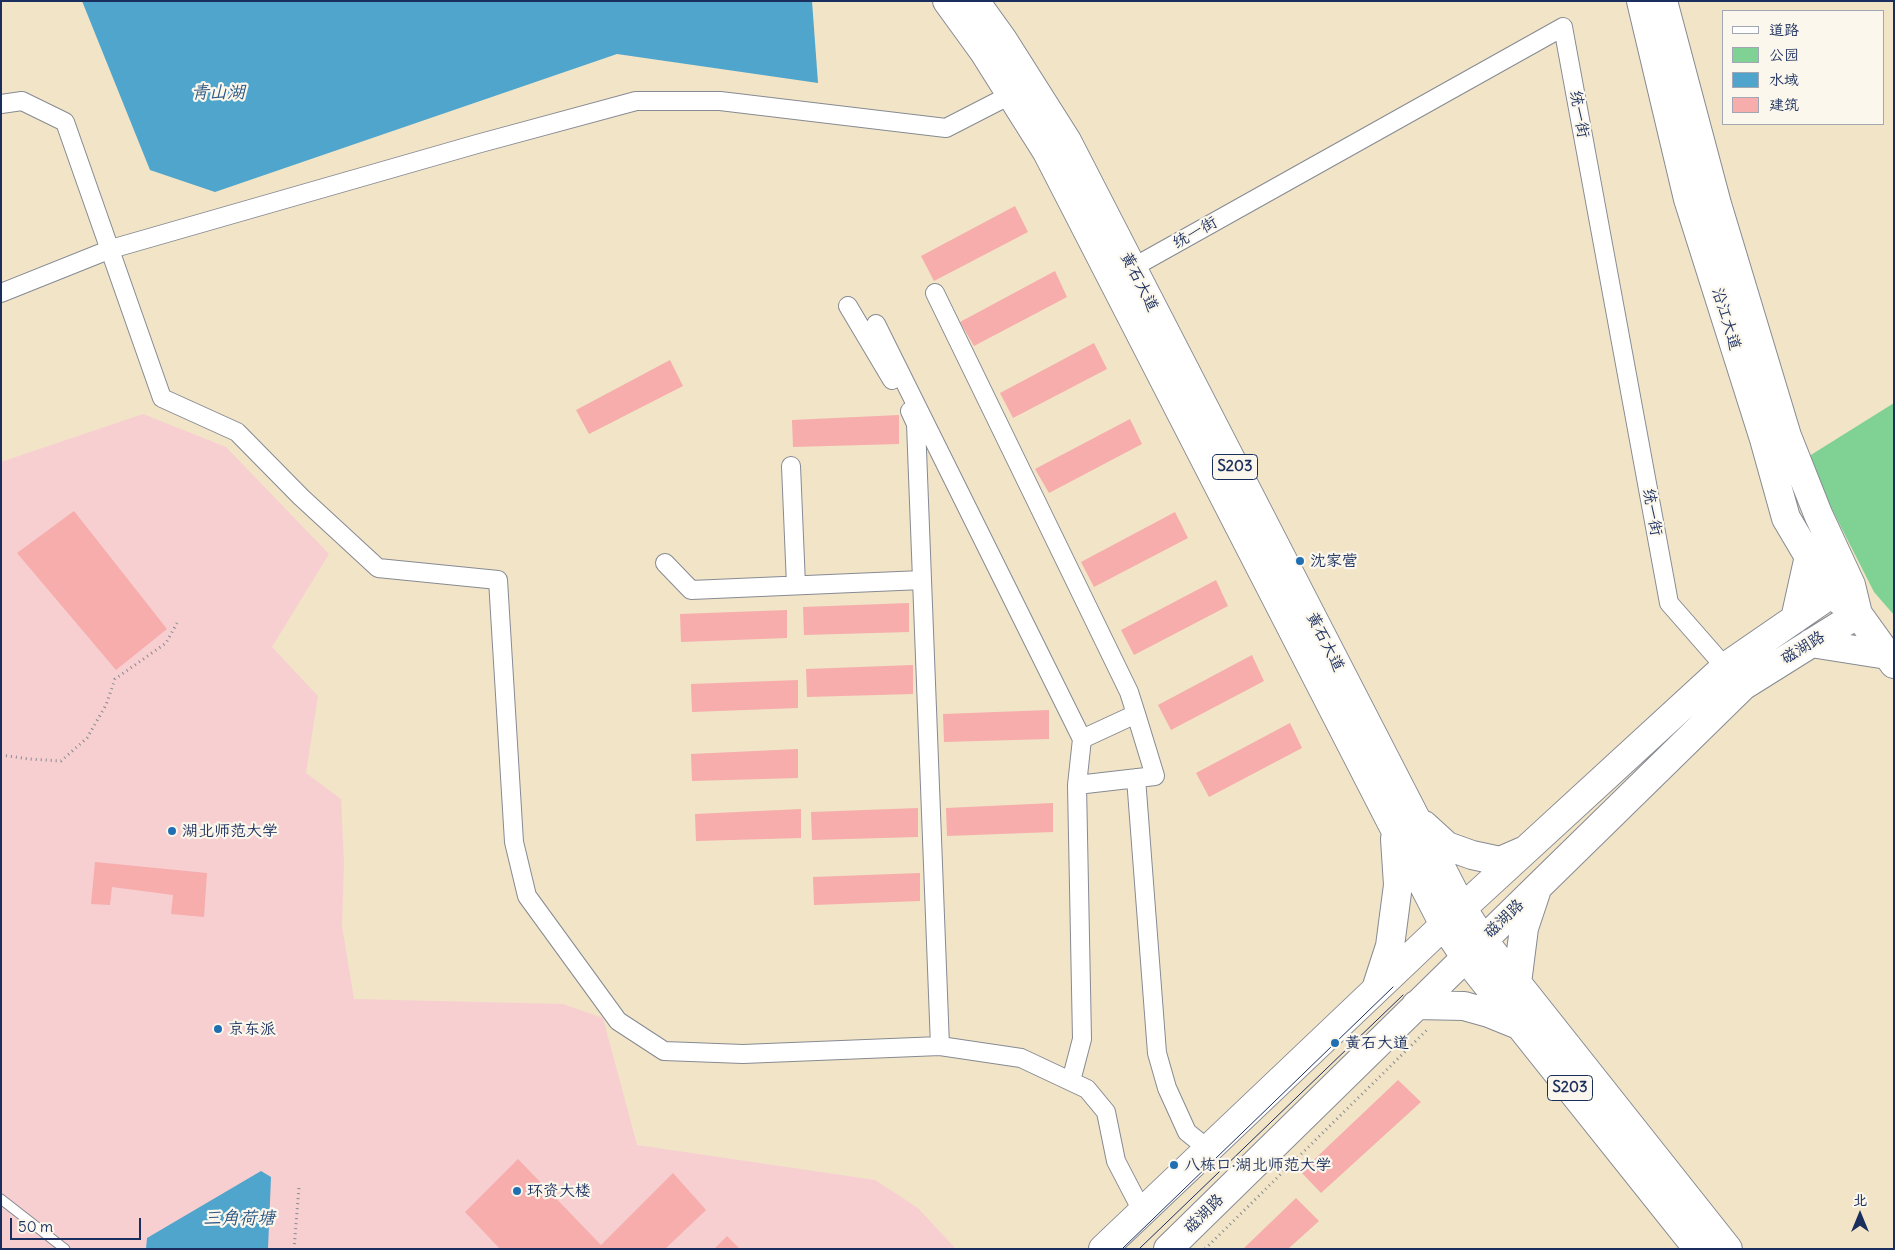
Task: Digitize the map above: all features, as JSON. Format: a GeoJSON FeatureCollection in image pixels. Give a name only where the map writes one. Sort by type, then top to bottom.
{"type":"FeatureCollection","features":[{"type":"Feature","properties":{"kind":"main road","name":"黄石大道"},"geometry":{"type":"LineString","coordinates":[[947,1],[984,52],[1067,142],[1132,268],[1404,822]]}},
{"type":"Feature","properties":{"kind":"main road","name":"黄石大道"},"geometry":{"type":"LineString","coordinates":[[975,1],[1003,40],[1021,90],[1051,161],[1453,917],[1522,1027],[1698,1249]]}},
{"type":"Feature","properties":{"kind":"main road","name":"沿江大道"},"geometry":{"type":"LineString","coordinates":[[1641,1],[1688,199],[1764,439],[1786,518],[1831,594],[1858,614],[1891,660]]}},
{"type":"Feature","properties":{"kind":"main road","name":"沿江大道"},"geometry":{"type":"LineString","coordinates":[[1663,1],[1717,204],[1787,436],[1818,514],[1851,585],[1858,614]]}},
{"type":"Feature","properties":{"kind":"main road"},"geometry":{"type":"LineString","coordinates":[[1795,619],[1809,556]]}},
{"type":"Feature","properties":{"kind":"main road","name":"磁湖路"},"geometry":{"type":"LineString","coordinates":[[1103,1249],[1453,917],[1725,667],[1831,594]]}},
{"type":"Feature","properties":{"kind":"main road","name":"磁湖路"},"geometry":{"type":"LineString","coordinates":[[1168,1249],[1743,686],[1858,614]]}},
{"type":"Feature","properties":{"kind":"main road"},"geometry":{"type":"LineString","coordinates":[[1811,643],[1891,660]]}},
{"type":"Feature","properties":{"kind":"main road"},"geometry":{"type":"LineString","coordinates":[[1376,990],[1390,946],[1404,822],[1447,846],[1472,855],[1500,861],[1525,850]]}},
{"type":"Feature","properties":{"kind":"main road"},"geometry":{"type":"LineString","coordinates":[[1517,983],[1524,928],[1537,887]]}},
{"type":"Feature","properties":{"kind":"main road","name":"黄石大道"},"geometry":{"type":"LineString","coordinates":[[1474,948],[1517,983],[1728,1249]]}},
{"type":"Feature","properties":{"kind":"main road"},"geometry":{"type":"LineString","coordinates":[[1416,1005],[1464,1006],[1490,1013],[1522,1027]]}},
{"type":"Feature","properties":{"kind":"street","name":"统一街"},"geometry":{"type":"LineString","coordinates":[[1132,268],[1563,27],[1669,602],[1725,667]]}},
{"type":"Feature","properties":{"kind":"street"},"geometry":{"type":"LineString","coordinates":[[1,293],[111,249],[477,144],[636,101],[720,101],[946,128],[1021,90]]}},
{"type":"Feature","properties":{"kind":"street"},"geometry":{"type":"LineString","coordinates":[[1,104],[22,101],[65,122],[162,398],[236,432],[301,497],[378,568],[498,580],[514,842],[527,896],[618,1021],[664,1051],[743,1054],[940,1046],[1021,1058],[1087,1088],[1106,1112],[1116,1161],[1142,1211]]}},
{"type":"Feature","properties":{"kind":"street"},"geometry":{"type":"LineString","coordinates":[[935,292],[1129,692],[1155,776],[1077,785]]}},
{"type":"Feature","properties":{"kind":"street"},"geometry":{"type":"LineString","coordinates":[[848,306],[907,404],[916,424],[940,1046]]}},
{"type":"Feature","properties":{"kind":"street"},"geometry":{"type":"LineString","coordinates":[[876,324],[1082,738],[1077,785],[1082,1039],[1071,1081]]}},
{"type":"Feature","properties":{"kind":"street"},"geometry":{"type":"LineString","coordinates":[[791,466],[796,585]]}},
{"type":"Feature","properties":{"kind":"street"},"geometry":{"type":"LineString","coordinates":[[665,563],[691,590],[922,580]]}},
{"type":"Feature","properties":{"kind":"street"},"geometry":{"type":"LineString","coordinates":[[1082,738],[1136,714]]}},
{"type":"Feature","properties":{"kind":"street"},"geometry":{"type":"LineString","coordinates":[[1136,778],[1157,1053],[1167,1088],[1187,1132],[1208,1149]]}},
{"type":"Feature","properties":{"kind":"lane"},"geometry":{"type":"LineString","coordinates":[[1,1199],[65,1249]]}},
{"type":"Feature","properties":{"kind":"path"},"geometry":{"type":"LineString","coordinates":[[1,755],[29,759],[61,760],[87,738],[106,705],[115,679],[166,642],[177,623]]}},
{"type":"Feature","properties":{"kind":"path"},"geometry":{"type":"LineString","coordinates":[[1206,1249],[1429,1028],[1436,1026]]}},
{"type":"Feature","properties":{"kind":"path"},"geometry":{"type":"LineString","coordinates":[[294,1249],[299,1187]]}},
{"type":"Feature","properties":{"kind":"shaded area","name":"湖北师范大学"},"geometry":{"type":"Polygon","coordinates":[[[143,414],[226,447],[329,554],[272,647],[318,696],[306,773],[341,799],[344,862],[342,926],[354,999],[563,1004],[603,1018],[637,1145],[875,1180],[918,1208],[956,1249],[1,1249],[1,462],[143,414]]]}},
{"type":"Feature","properties":{"kind":"green space"},"geometry":{"type":"Polygon","coordinates":[[[1894,403],[1894,615],[1874,592],[1806,458],[1894,403]]]}},
{"type":"Feature","properties":{"kind":"water","name":"青山湖"},"geometry":{"type":"Polygon","coordinates":[[[82,1],[812,1],[818,83],[617,54],[215,192],[150,170],[82,1]]]}},
{"type":"Feature","properties":{"kind":"water","name":"三角荷塘"},"geometry":{"type":"Polygon","coordinates":[[[261,1171],[271,1177],[268,1249],[146,1249],[147,1238],[261,1171]]]}},
{"type":"Feature","properties":{"kind":"building"},"geometry":{"type":"Polygon","coordinates":[[[1015,206],[1028,232],[934,281],[921,256],[1015,206]]]}},
{"type":"Feature","properties":{"kind":"building"},"geometry":{"type":"Polygon","coordinates":[[[1055,271],[1067,297],[974,346],[960,322],[1055,271]]]}},
{"type":"Feature","properties":{"kind":"building"},"geometry":{"type":"Polygon","coordinates":[[[1094,343],[1107,369],[1013,418],[1000,393],[1094,343]]]}},
{"type":"Feature","properties":{"kind":"building"},"geometry":{"type":"Polygon","coordinates":[[[670,360],[683,386],[589,434],[576,410],[670,360]]]}},
{"type":"Feature","properties":{"kind":"building"},"geometry":{"type":"Polygon","coordinates":[[[899,415],[899,444],[793,447],[792,420],[899,415]]]}},
{"type":"Feature","properties":{"kind":"building"},"geometry":{"type":"Polygon","coordinates":[[[1130,419],[1142,444],[1049,493],[1035,469],[1130,419]]]}},
{"type":"Feature","properties":{"kind":"building"},"geometry":{"type":"Polygon","coordinates":[[[74,511],[167,629],[116,670],[17,553],[74,511]]]}},
{"type":"Feature","properties":{"kind":"building"},"geometry":{"type":"Polygon","coordinates":[[[1175,512],[1188,538],[1094,587],[1081,562],[1175,512]]]}},
{"type":"Feature","properties":{"kind":"building"},"geometry":{"type":"Polygon","coordinates":[[[1216,580],[1228,606],[1134,655],[1121,630],[1216,580]]]}},
{"type":"Feature","properties":{"kind":"building"},"geometry":{"type":"Polygon","coordinates":[[[909,603],[909,632],[804,635],[803,607],[909,603]]]}},
{"type":"Feature","properties":{"kind":"building"},"geometry":{"type":"Polygon","coordinates":[[[787,610],[787,638],[681,642],[680,614],[787,610]]]}},
{"type":"Feature","properties":{"kind":"building"},"geometry":{"type":"Polygon","coordinates":[[[1252,655],[1264,681],[1171,730],[1158,705],[1252,655]]]}},
{"type":"Feature","properties":{"kind":"building"},"geometry":{"type":"Polygon","coordinates":[[[913,665],[913,694],[807,697],[806,669],[913,665]]]}},
{"type":"Feature","properties":{"kind":"building"},"geometry":{"type":"Polygon","coordinates":[[[798,680],[798,708],[692,712],[691,684],[798,680]]]}},
{"type":"Feature","properties":{"kind":"building"},"geometry":{"type":"Polygon","coordinates":[[[1049,710],[1049,739],[944,742],[943,714],[1049,710]]]}},
{"type":"Feature","properties":{"kind":"building"},"geometry":{"type":"Polygon","coordinates":[[[1290,723],[1302,748],[1209,797],[1196,773],[1290,723]]]}},
{"type":"Feature","properties":{"kind":"building"},"geometry":{"type":"Polygon","coordinates":[[[798,749],[798,778],[692,781],[691,754],[798,749]]]}},
{"type":"Feature","properties":{"kind":"building"},"geometry":{"type":"Polygon","coordinates":[[[1053,803],[1053,832],[947,836],[946,808],[1053,803]]]}},
{"type":"Feature","properties":{"kind":"building"},"geometry":{"type":"Polygon","coordinates":[[[918,808],[918,837],[812,840],[811,812],[918,808]]]}},
{"type":"Feature","properties":{"kind":"building"},"geometry":{"type":"Polygon","coordinates":[[[801,809],[801,838],[696,841],[695,814],[801,809]]]}},
{"type":"Feature","properties":{"kind":"building"},"geometry":{"type":"Polygon","coordinates":[[[95,862],[207,873],[204,917],[171,914],[173,895],[112,887],[110,905],[91,904],[95,862]]]}},
{"type":"Feature","properties":{"kind":"building"},"geometry":{"type":"Polygon","coordinates":[[[920,873],[920,901],[814,905],[813,877],[920,873]]]}},
{"type":"Feature","properties":{"kind":"building"},"geometry":{"type":"Polygon","coordinates":[[[1398,1080],[1421,1102],[1321,1193],[1301,1172],[1398,1080]]]}},
{"type":"Feature","properties":{"kind":"building","name":"环资大楼"},"geometry":{"type":"Polygon","coordinates":[[[518,1159],[601,1245],[673,1173],[706,1210],[665,1249],[500,1249],[465,1212],[518,1159]]]}},
{"type":"Feature","properties":{"kind":"building"},"geometry":{"type":"Polygon","coordinates":[[[1296,1198],[1319,1221],[1288,1249],[1243,1249],[1296,1198]]]}},
{"type":"Feature","properties":{"kind":"building"},"geometry":{"type":"Polygon","coordinates":[[[727,1236],[740,1249],[714,1249],[727,1236]]]}},
{"type":"Feature","properties":{"kind":"tram line"},"geometry":{"type":"LineString","coordinates":[[1122,1249],[1393,987]]}},
{"type":"Feature","properties":{"kind":"tram line"},"geometry":{"type":"LineString","coordinates":[[1139,1249],[1403,995]]}},
{"type":"Feature","properties":{"kind":"place","name":"沈家营"},"geometry":{"type":"Point","coordinates":[1300,561]}},
{"type":"Feature","properties":{"kind":"place","name":"湖北师范大学"},"geometry":{"type":"Point","coordinates":[172,831]}},
{"type":"Feature","properties":{"kind":"place","name":"京东派"},"geometry":{"type":"Point","coordinates":[218,1029]}},
{"type":"Feature","properties":{"kind":"place","name":"黄石大道"},"geometry":{"type":"Point","coordinates":[1335,1043]}},
{"type":"Feature","properties":{"kind":"place","name":"八栋口·湖北师范大学"},"geometry":{"type":"Point","coordinates":[1174,1165]}},
{"type":"Feature","properties":{"kind":"place","name":"环资大楼"},"geometry":{"type":"Point","coordinates":[517,1191]}}]}
